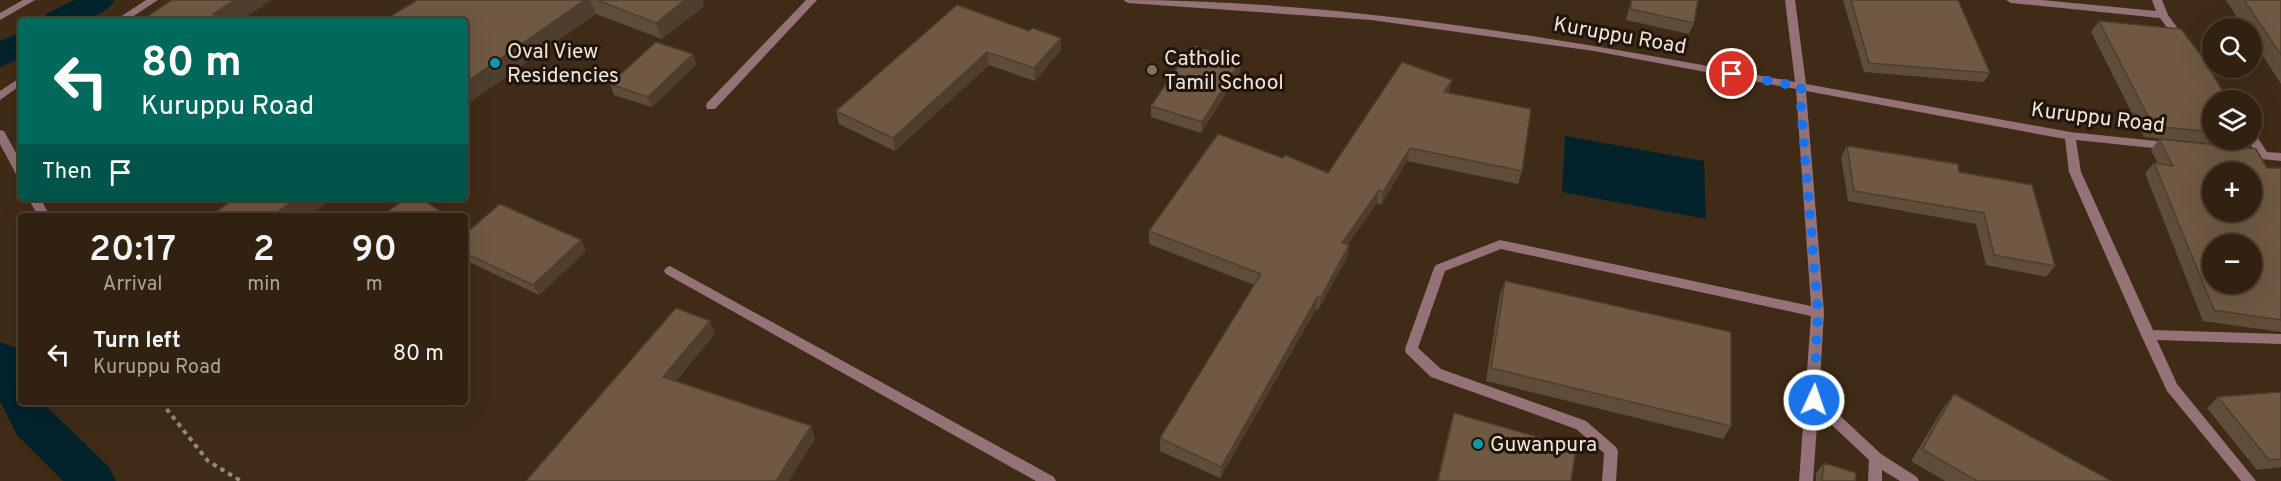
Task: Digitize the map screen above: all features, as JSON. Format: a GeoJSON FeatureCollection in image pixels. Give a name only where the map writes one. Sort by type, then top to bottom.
{"type":"FeatureCollection","features":[{"type":"Feature","properties":{"kind":"street"},"geometry":{"type":"LineString","coordinates":[[0,16],[30,0]]}},
{"type":"Feature","properties":{"kind":"street"},"geometry":{"type":"LineString","coordinates":[[124,18],[153,0]]}},
{"type":"Feature","properties":{"kind":"street"},"geometry":{"type":"LineString","coordinates":[[711,106],[812,0]]}},
{"type":"Feature","properties":{"kind":"street","name":"Kuruppu Road"},"geometry":{"type":"LineString","coordinates":[[1128,0],[1383,19],[1594,48],[2070,136],[2184,148]]}},
{"type":"Feature","properties":{"kind":"street"},"geometry":{"type":"LineString","coordinates":[[1790,0],[1801,87],[1818,312],[1814,400],[1806,481]]}},
{"type":"Feature","properties":{"kind":"street"},"geometry":{"type":"LineString","coordinates":[[2011,0],[2163,15]]}},
{"type":"Feature","properties":{"kind":"street"},"geometry":{"type":"LineString","coordinates":[[2157,0],[2163,15],[2191,53]]}},
{"type":"Feature","properties":{"kind":"street"},"geometry":{"type":"LineString","coordinates":[[0,96],[18,82]]}},
{"type":"Feature","properties":{"kind":"street"},"geometry":{"type":"LineString","coordinates":[[0,134],[18,167]]}},
{"type":"Feature","properties":{"kind":"street"},"geometry":{"type":"LineString","coordinates":[[2070,136],[2075,172],[2172,387],[2249,481]]}},
{"type":"Feature","properties":{"kind":"street"},"geometry":{"type":"LineString","coordinates":[[2260,150],[2264,156]]}},
{"type":"Feature","properties":{"kind":"street"},"geometry":{"type":"LineString","coordinates":[[2230,152],[2281,157]]}},
{"type":"Feature","properties":{"kind":"street"},"geometry":{"type":"LineString","coordinates":[[1609,481],[1611,451],[1581,424],[1436,373],[1411,350],[1440,268],[1500,244],[1818,312]]}},
{"type":"Feature","properties":{"kind":"street"},"geometry":{"type":"LineString","coordinates":[[670,271],[1049,481]]}},
{"type":"Feature","properties":{"kind":"street"},"geometry":{"type":"LineString","coordinates":[[2148,335],[2281,339]]}},
{"type":"Feature","properties":{"kind":"street"},"geometry":{"type":"LineString","coordinates":[[1814,400],[1876,458],[1912,481]]}},
{"type":"Feature","properties":{"kind":"street"},"geometry":{"type":"LineString","coordinates":[[1875,481],[1876,458]]}},
{"type":"Feature","properties":{"kind":"path"},"geometry":{"type":"LineString","coordinates":[[163,405],[208,461],[241,481]]}},
{"type":"Feature","properties":{"kind":"water"},"geometry":{"type":"Polygon","coordinates":[[[1565,136],[1704,161],[1706,219],[1562,192],[1565,136]]]}},
{"type":"Feature","properties":{"kind":"building"},"geometry":{"type":"Polygon","coordinates":[[[172,0],[235,0],[213,14],[220,18],[145,18],[172,0]]]}},
{"type":"Feature","properties":{"kind":"building","name":"Oval View Residencies"},"geometry":{"type":"Polygon","coordinates":[[[417,0],[585,0],[468,81],[468,18],[388,18],[417,0]]]}},
{"type":"Feature","properties":{"kind":"building"},"geometry":{"type":"Polygon","coordinates":[[[597,0],[685,0],[656,23],[597,0]]]}},
{"type":"Feature","properties":{"kind":"building"},"geometry":{"type":"Polygon","coordinates":[[[1632,0],[1698,0],[1694,23],[1630,9],[1632,0]]]}},
{"type":"Feature","properties":{"kind":"building"},"geometry":{"type":"Polygon","coordinates":[[[1851,0],[1958,0],[1990,73],[1869,63],[1851,0]]]}},
{"type":"Feature","properties":{"kind":"building"},"geometry":{"type":"Polygon","coordinates":[[[2244,0],[2281,0],[2281,55],[2262,27],[2262,18],[2256,18],[2244,0]]]}},
{"type":"Feature","properties":{"kind":"building"},"geometry":{"type":"Polygon","coordinates":[[[957,5],[1029,31],[1032,28],[1061,38],[1034,68],[987,52],[893,138],[836,111],[957,5]]]}},
{"type":"Feature","properties":{"kind":"building"},"geometry":{"type":"Polygon","coordinates":[[[2099,21],[2181,29],[2202,57],[2202,78],[2215,78],[2222,90],[2202,90],[2202,131],[2153,126],[2099,21]]]}},
{"type":"Feature","properties":{"kind":"building"},"geometry":{"type":"Polygon","coordinates":[[[656,42],[693,54],[648,97],[610,84],[656,42]]]}},
{"type":"Feature","properties":{"kind":"building"},"geometry":{"type":"Polygon","coordinates":[[[1192,46],[1241,60],[1202,122],[1151,106],[1192,46]]]}},
{"type":"Feature","properties":{"kind":"building"},"geometry":{"type":"Polygon","coordinates":[[[1402,62],[1452,80],[1444,92],[1531,109],[1522,171],[1410,148],[1383,192],[1379,190],[1342,243],[1349,245],[1221,467],[1160,438],[1261,274],[1149,231],[1218,134],[1283,158],[1285,155],[1328,173],[1402,62]]]}},
{"type":"Feature","properties":{"kind":"building"},"geometry":{"type":"Polygon","coordinates":[[[2159,139],[2202,143],[2202,150],[2257,150],[2267,168],[2281,168],[2281,320],[2214,310],[2207,294],[2262,294],[2262,234],[2202,234],[2202,281],[2154,163],[2173,166],[2159,139]]]}},
{"type":"Feature","properties":{"kind":"building"},"geometry":{"type":"Polygon","coordinates":[[[1847,146],[1958,164],[1959,172],[2032,185],[2055,266],[1994,255],[1984,213],[1854,191],[1847,146]]]}},
{"type":"Feature","properties":{"kind":"building"},"geometry":{"type":"Polygon","coordinates":[[[232,201],[294,201],[276,213],[214,213],[232,201]]]}},
{"type":"Feature","properties":{"kind":"building"},"geometry":{"type":"Polygon","coordinates":[[[403,201],[425,201],[443,213],[385,213],[403,201]]]}},
{"type":"Feature","properties":{"kind":"building"},"geometry":{"type":"Polygon","coordinates":[[[500,204],[581,240],[533,285],[468,254],[468,231],[500,204]]]}},
{"type":"Feature","properties":{"kind":"building"},"geometry":{"type":"Polygon","coordinates":[[[1505,281],[1731,332],[1731,426],[1491,368],[1505,281]]]}},
{"type":"Feature","properties":{"kind":"building"},"geometry":{"type":"Polygon","coordinates":[[[676,308],[710,321],[663,377],[811,426],[776,481],[526,481],[676,308]]]}},
{"type":"Feature","properties":{"kind":"building"},"geometry":{"type":"Polygon","coordinates":[[[2281,392],[2281,459],[2269,460],[2218,397],[2281,392]]]}},
{"type":"Feature","properties":{"kind":"building"},"geometry":{"type":"Polygon","coordinates":[[[1954,394],[2111,481],[1977,481],[1922,449],[1954,394]]]}},
{"type":"Feature","properties":{"kind":"building","name":"Guwanpura"},"geometry":{"type":"Polygon","coordinates":[[[1454,413],[1576,448],[1571,481],[1438,481],[1454,413]]]}},
{"type":"Feature","properties":{"kind":"building"},"geometry":{"type":"Polygon","coordinates":[[[1824,463],[1856,473],[1855,481],[1822,481],[1824,463]]]}},
{"type":"Feature","properties":{"kind":"waterway"},"geometry":{"type":"LineString","coordinates":[[64,18],[99,0]]}},
{"type":"Feature","properties":{"kind":"waterway"},"geometry":{"type":"LineString","coordinates":[[0,56],[18,45]]}},
{"type":"Feature","properties":{"kind":"waterway"},"geometry":{"type":"LineString","coordinates":[[0,359],[18,393]]}},
{"type":"Feature","properties":{"kind":"waterway"},"geometry":{"type":"LineString","coordinates":[[24,405],[33,422],[93,481]]}},
{"type":"Feature","properties":{"kind":"place","name":"Oval View Residencies"},"geometry":{"type":"Point","coordinates":[495,63]}},
{"type":"Feature","properties":{"kind":"place","name":"Catholic Tamil School"},"geometry":{"type":"Point","coordinates":[1152,70]}},
{"type":"Feature","properties":{"kind":"place","name":"Guwanpura"},"geometry":{"type":"Point","coordinates":[1478,444]}},
{"type":"Feature","properties":{"kind":"route"},"geometry":{"type":"LineString","coordinates":[[1732,74],[1801,87],[1818,312],[1814,400]]}}]}
